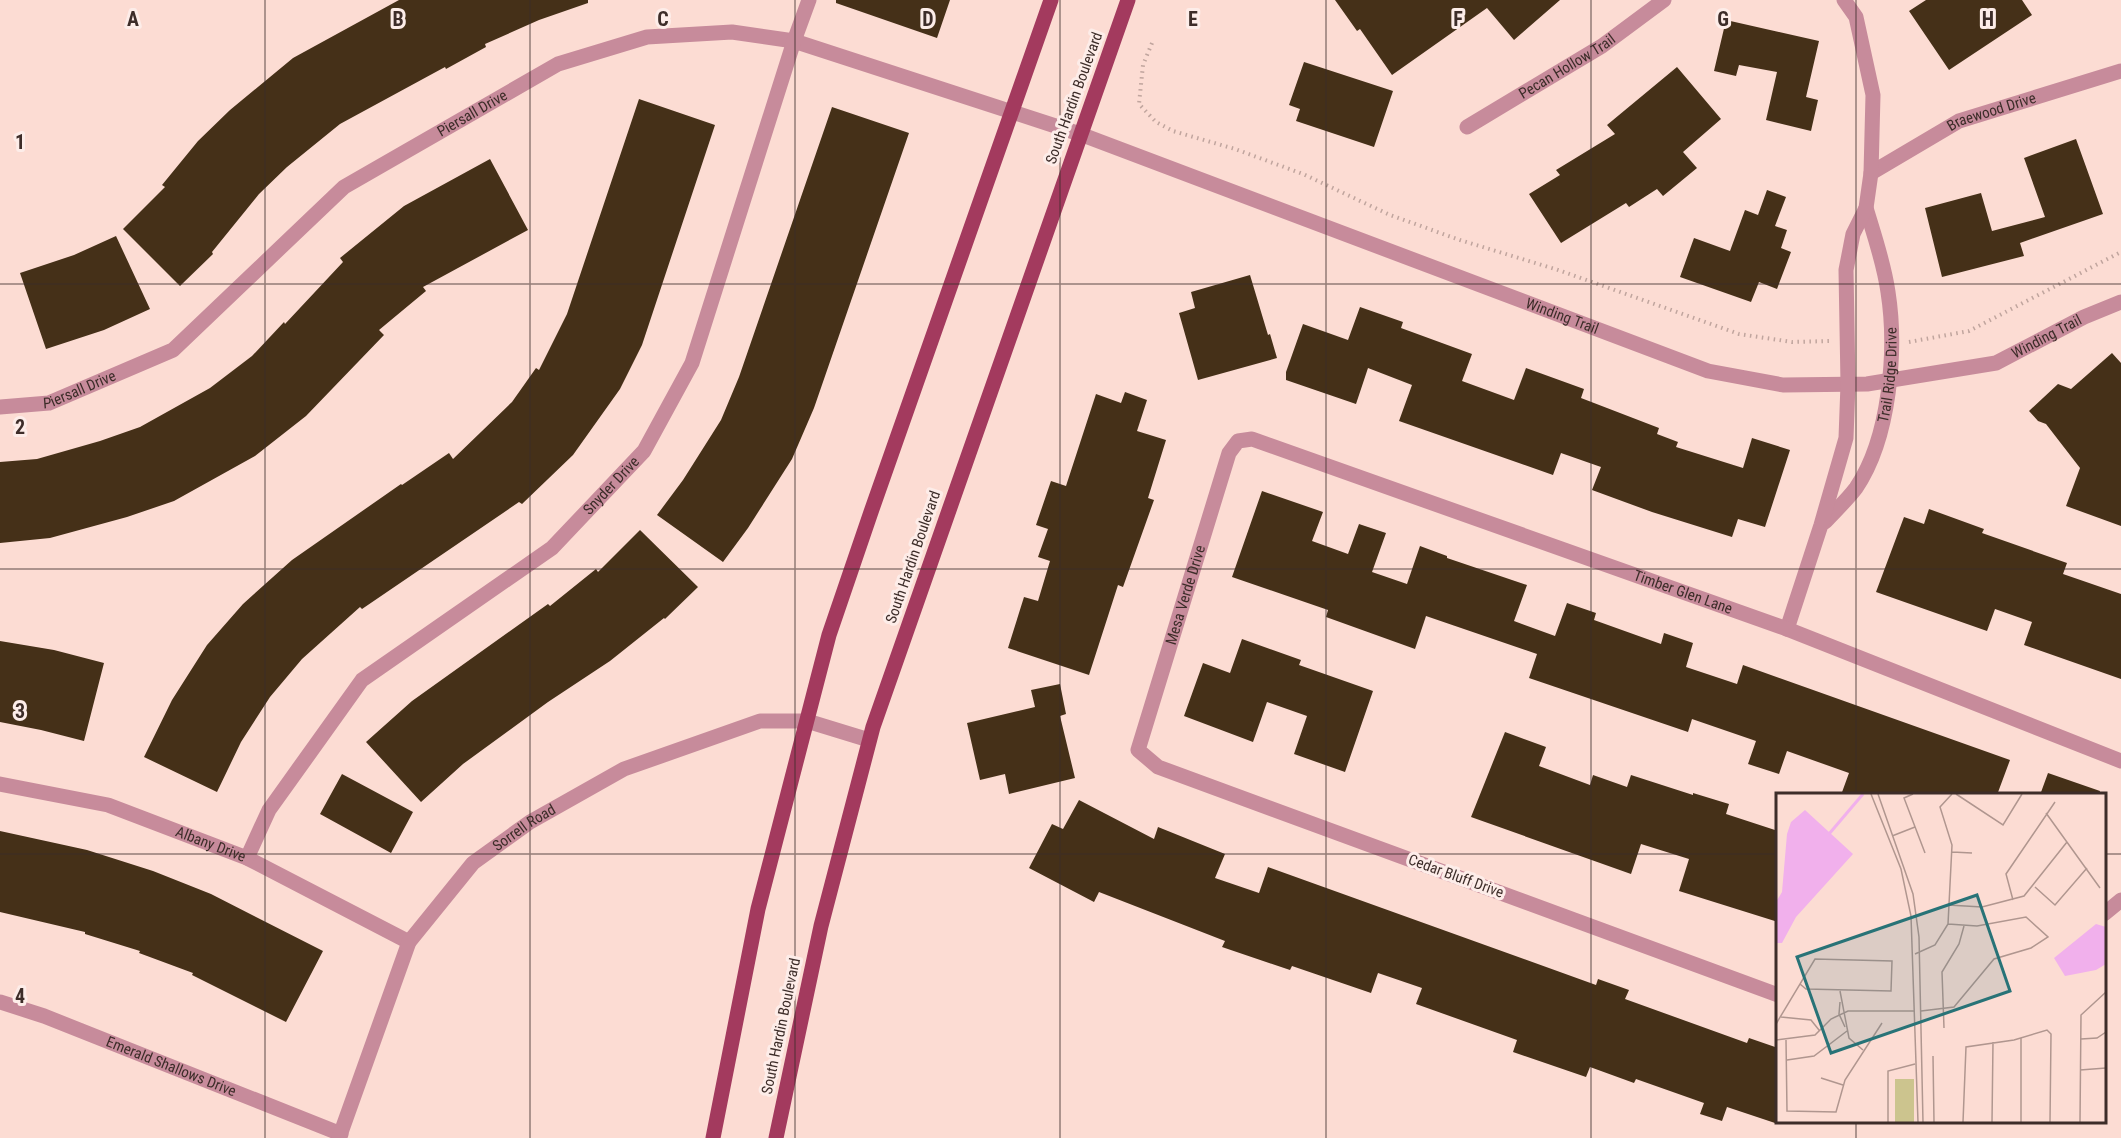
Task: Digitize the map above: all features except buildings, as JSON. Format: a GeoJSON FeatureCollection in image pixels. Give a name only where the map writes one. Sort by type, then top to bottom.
{"type":"FeatureCollection","features":[{"type":"Feature","properties":{"kind":"main road"},"geometry":{"type":"LineString","coordinates":[[713,1138],[758,909],[833,624],[1010,111],[1051,0]]}},
{"type":"Feature","properties":{"kind":"main road","name":"South Hardin Boulevard"},"geometry":{"type":"LineString","coordinates":[[776,1138],[821,926],[869,740],[1128,0]]}},
{"type":"Feature","properties":{"kind":"street","name":"Snyder Drive"},"geometry":{"type":"LineString","coordinates":[[248,858],[268,810],[362,680],[552,548],[644,451],[693,363],[794,41],[809,0]]}},
{"type":"Feature","properties":{"kind":"street","name":"Pecan Hollow Trail"},"geometry":{"type":"LineString","coordinates":[[1467,127],[1602,46],[1664,0]]}},
{"type":"Feature","properties":{"kind":"street","name":"Trail Ridge Drive"},"geometry":{"type":"LineString","coordinates":[[1787,629],[1846,438],[1848,384],[1846,270],[1853,234],[1866,208],[1871,173],[1874,94],[1856,17],[1844,0]]}},
{"type":"Feature","properties":{"kind":"street","name":"Piersall Drive"},"geometry":{"type":"LineString","coordinates":[[0,407],[49,403],[173,350],[344,187],[558,64],[647,37],[732,32],[794,41],[1010,111]]}},
{"type":"Feature","properties":{"kind":"street","name":"Braewood Drive"},"geometry":{"type":"LineString","coordinates":[[1871,173],[1959,121],[2121,71]]}},
{"type":"Feature","properties":{"kind":"street","name":"Winding Trail"},"geometry":{"type":"LineString","coordinates":[[1010,111],[1080,134],[1708,371],[1783,385],[1867,384],[1996,363],[2084,317],[2121,302]]}},
{"type":"Feature","properties":{"kind":"street","name":"Trail Ridge Drive"},"geometry":{"type":"LineString","coordinates":[[1821,525],[1856,488],[1878,446],[1890,380],[1891,342],[1888,293],[1879,251],[1866,208]]}},
{"type":"Feature","properties":{"kind":"street","name":"Timber Glen Lane"},"geometry":{"type":"LineString","coordinates":[[1238,441],[1252,439],[1787,629],[2121,761]]}},
{"type":"Feature","properties":{"kind":"street","name":"Mesa Verde Drive"},"geometry":{"type":"LineString","coordinates":[[1138,750],[1229,453],[1238,441]]}},
{"type":"Feature","properties":{"kind":"street","name":"Sorrell Road"},"geometry":{"type":"LineString","coordinates":[[340,1136],[410,942],[473,863],[530,822],[624,769],[760,722],[807,721],[869,740]]}},
{"type":"Feature","properties":{"kind":"street","name":"Cedar Bluff Drive"},"geometry":{"type":"LineString","coordinates":[[1138,750],[1158,767],[1776,994]]}},
{"type":"Feature","properties":{"kind":"street","name":"Albany Drive"},"geometry":{"type":"LineString","coordinates":[[0,784],[108,806],[248,858],[410,942]]}},
{"type":"Feature","properties":{"kind":"street"},"geometry":{"type":"LineString","coordinates":[[2106,912],[2121,900]]}},
{"type":"Feature","properties":{"kind":"street","name":"Emerald Shallows Drive"},"geometry":{"type":"LineString","coordinates":[[0,1002],[45,1016],[340,1136]]}},
{"type":"Feature","properties":{"kind":"path"},"geometry":{"type":"LineString","coordinates":[[1152,43],[1143,64],[1139,104],[1155,122],[1173,131],[1235,149],[1303,174],[1390,215],[1555,269],[1739,334],[1792,342],[1847,341]]}},
{"type":"Feature","properties":{"kind":"path"},"geometry":{"type":"LineString","coordinates":[[1891,342],[1916,341],[1969,331],[2121,252]]}}]}
